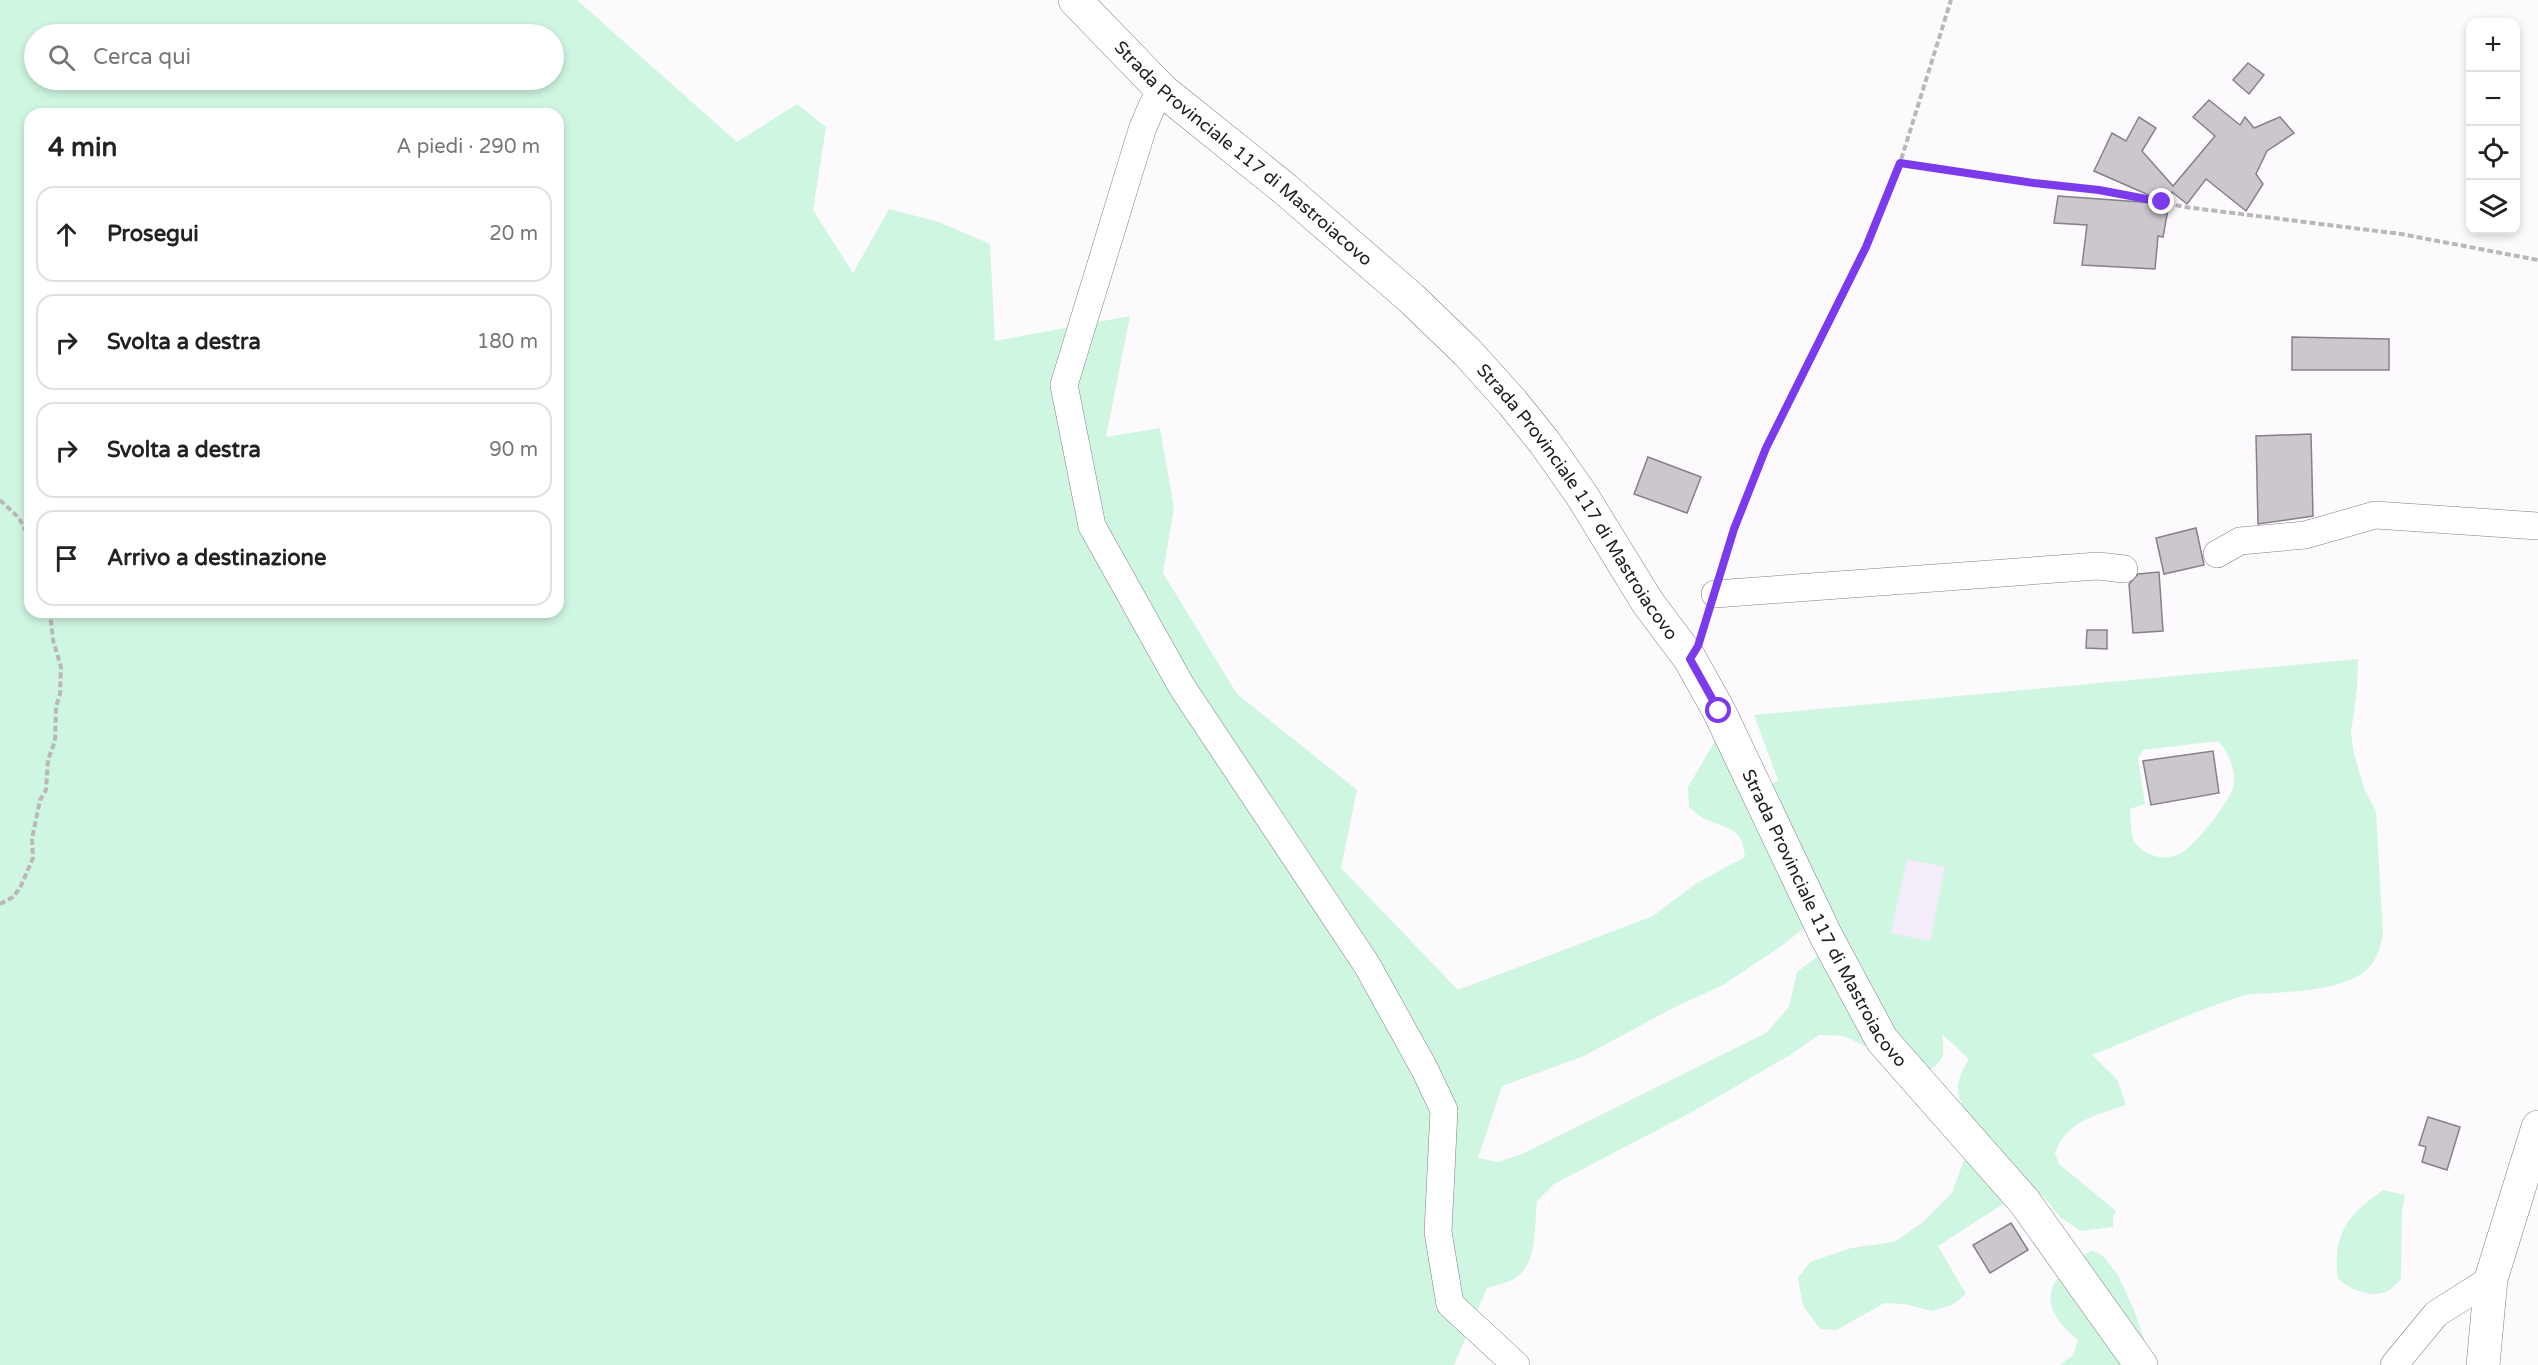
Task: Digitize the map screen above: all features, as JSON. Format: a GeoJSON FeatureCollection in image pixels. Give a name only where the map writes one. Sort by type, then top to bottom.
{"type":"FeatureCollection","features":[{"type":"Feature","properties":{"kind":"main road","name":"Strada Provinciale 117 di Mastroiacovo"},"geometry":{"type":"LineString","coordinates":[[1075,0],[1162,90],[1352,246],[1411,298],[1468,353],[1545,443],[1581,494],[1648,603],[1690,659],[1719,711],[1826,936],[1882,1040],[2024,1201],[2141,1365]]}},
{"type":"Feature","properties":{"kind":"main road"},"geometry":{"type":"LineString","coordinates":[[2484,1365],[2491,1280],[2538,1127]]}},
{"type":"Feature","properties":{"kind":"street"},"geometry":{"type":"LineString","coordinates":[[1162,90],[1142,130],[1064,386],[1092,526],[1182,687],[1367,965],[1425,1070],[1444,1110],[1438,1232],[1450,1304],[1516,1365]]}},
{"type":"Feature","properties":{"kind":"street"},"geometry":{"type":"LineString","coordinates":[[2217,554],[2240,541],[2305,535],[2375,515],[2538,526]]}},
{"type":"Feature","properties":{"kind":"street"},"geometry":{"type":"LineString","coordinates":[[1715,594],[2098,566],[2124,569]]}},
{"type":"Feature","properties":{"kind":"street"},"geometry":{"type":"LineString","coordinates":[[2394,1365],[2436,1314],[2491,1280]]}},
{"type":"Feature","properties":{"kind":"path"},"geometry":{"type":"LineString","coordinates":[[1690,659],[1698,646],[1734,529],[1766,448],[1866,247],[1900,163],[1951,0]]}},
{"type":"Feature","properties":{"kind":"path"},"geometry":{"type":"LineString","coordinates":[[1900,163],[2034,183],[2099,190],[2185,207],[2401,234],[2538,260]]}},
{"type":"Feature","properties":{"kind":"path"},"geometry":{"type":"LineString","coordinates":[[0,500],[19,518],[24,528]]}},
{"type":"Feature","properties":{"kind":"path"},"geometry":{"type":"LineString","coordinates":[[0,904],[14,897],[33,858],[32,839],[40,800],[46,789],[48,760],[55,741],[61,667],[53,639],[51,618]]}},
{"type":"Feature","properties":{"kind":"shaded area"},"geometry":{"type":"Polygon","coordinates":[[[1907,858],[1946,867],[1930,942],[1891,933],[1907,858]]]}},
{"type":"Feature","properties":{"kind":"green space"},"geometry":{"type":"Polygon","coordinates":[[[0,0],[577,0],[737,142],[797,104],[826,127],[813,210],[853,273],[889,209],[939,222],[990,244],[995,341],[1130,316],[1106,437],[1160,428],[1174,508],[1163,573],[1237,694],[1357,790],[1341,868],[1458,990],[1653,916],[1697,883],[1745,857],[1744,847],[1737,834],[1703,818],[1689,807],[1688,787],[1718,736],[1807,926],[1723,985],[1673,1008],[1584,1056],[1502,1086],[1478,1158],[1498,1162],[1522,1154],[1766,1033],[1789,1007],[1797,972],[1818,956],[1882,1054],[1844,1036],[1819,1035],[1790,1055],[1690,1113],[1554,1184],[1537,1201],[1535,1235],[1526,1267],[1510,1281],[1487,1288],[1454,1365],[0,1365],[0,0]]]}},
{"type":"Feature","properties":{"kind":"green space"},"geometry":{"type":"Polygon","coordinates":[[[2358,659],[2357,689],[2351,733],[2354,754],[2364,788],[2376,812],[2383,934],[2377,956],[2364,972],[2350,980],[2312,990],[2242,996],[2204,1009],[2092,1055],[2117,1079],[2126,1105],[2093,1116],[2075,1126],[2060,1142],[2055,1153],[2059,1164],[2116,1211],[2113,1227],[2081,1231],[2060,1217],[2044,1197],[2030,1191],[1976,1129],[1961,1102],[1958,1090],[1961,1074],[1969,1059],[1942,1034],[1943,1056],[1928,1071],[1900,1052],[1768,786],[1778,780],[1754,715],[2358,659]],[[2218,741],[2143,750],[2138,758],[2145,804],[2130,809],[2134,841],[2144,851],[2163,857],[2172,857],[2183,852],[2221,810],[2232,790],[2234,777],[2230,760],[2218,741]],[[1907,859],[1891,933],[1930,941],[1945,867],[1907,859]]]}},
{"type":"Feature","properties":{"kind":"green space"},"geometry":{"type":"Polygon","coordinates":[[[1965,1157],[2014,1197],[1938,1246],[1966,1294],[1952,1305],[1932,1311],[1904,1304],[1884,1303],[1837,1330],[1820,1329],[1803,1306],[1798,1278],[1810,1262],[1851,1248],[1894,1242],[1922,1223],[1952,1193],[1965,1157]]]}},
{"type":"Feature","properties":{"kind":"green space"},"geometry":{"type":"Polygon","coordinates":[[[2383,1190],[2405,1195],[2402,1211],[2401,1279],[2386,1292],[2373,1294],[2354,1289],[2338,1279],[2337,1250],[2340,1238],[2351,1218],[2383,1190]]]}},
{"type":"Feature","properties":{"kind":"green space"},"geometry":{"type":"Polygon","coordinates":[[[2092,1250],[2103,1256],[2118,1275],[2134,1310],[2144,1339],[2134,1365],[2060,1365],[2073,1355],[2078,1340],[2055,1315],[2051,1303],[2051,1292],[2064,1270],[2092,1250]]]}},
{"type":"Feature","properties":{"kind":"building"},"geometry":{"type":"Polygon","coordinates":[[[2248,63],[2264,75],[2249,94],[2233,80],[2248,63]]]}},
{"type":"Feature","properties":{"kind":"building"},"geometry":{"type":"Polygon","coordinates":[[[2209,100],[2240,125],[2245,117],[2254,128],[2280,117],[2294,133],[2267,151],[2256,174],[2263,184],[2246,211],[2206,179],[2187,204],[2172,192],[2169,204],[2094,171],[2112,133],[2126,141],[2139,117],[2156,128],[2142,151],[2173,186],[2215,136],[2193,117],[2209,100]]]}},
{"type":"Feature","properties":{"kind":"building"},"geometry":{"type":"Polygon","coordinates":[[[2058,196],[2169,204],[2163,237],[2158,236],[2155,269],[2082,265],[2087,225],[2054,223],[2058,196]]]}},
{"type":"Feature","properties":{"kind":"building"},"geometry":{"type":"Polygon","coordinates":[[[2292,337],[2389,339],[2389,370],[2292,370],[2292,337]]]}},
{"type":"Feature","properties":{"kind":"building"},"geometry":{"type":"Polygon","coordinates":[[[2311,434],[2313,516],[2258,524],[2256,436],[2311,434]]]}},
{"type":"Feature","properties":{"kind":"building"},"geometry":{"type":"Polygon","coordinates":[[[1648,457],[1701,477],[1687,513],[1634,494],[1648,457]]]}},
{"type":"Feature","properties":{"kind":"building"},"geometry":{"type":"Polygon","coordinates":[[[2196,528],[2204,565],[2164,574],[2156,538],[2196,528]]]}},
{"type":"Feature","properties":{"kind":"building"},"geometry":{"type":"Polygon","coordinates":[[[2159,572],[2163,631],[2133,633],[2129,584],[2138,574],[2159,572]]]}},
{"type":"Feature","properties":{"kind":"building"},"geometry":{"type":"Polygon","coordinates":[[[2087,630],[2107,630],[2107,649],[2086,648],[2087,630]]]}},
{"type":"Feature","properties":{"kind":"building"},"geometry":{"type":"Polygon","coordinates":[[[2213,751],[2219,793],[2151,805],[2143,761],[2213,751]]]}},
{"type":"Feature","properties":{"kind":"building"},"geometry":{"type":"Polygon","coordinates":[[[2428,1117],[2460,1127],[2447,1170],[2422,1162],[2426,1147],[2419,1145],[2428,1117]]]}},
{"type":"Feature","properties":{"kind":"building"},"geometry":{"type":"Polygon","coordinates":[[[2011,1223],[2028,1250],[1990,1273],[1973,1245],[2011,1223]]]}},
{"type":"Feature","properties":{"kind":"route"},"geometry":{"type":"LineString","coordinates":[[1719,711],[1690,659],[1698,646],[1734,529],[1766,448],[1866,247],[1900,163],[2034,183],[2099,190],[2162,202]]}}]}
